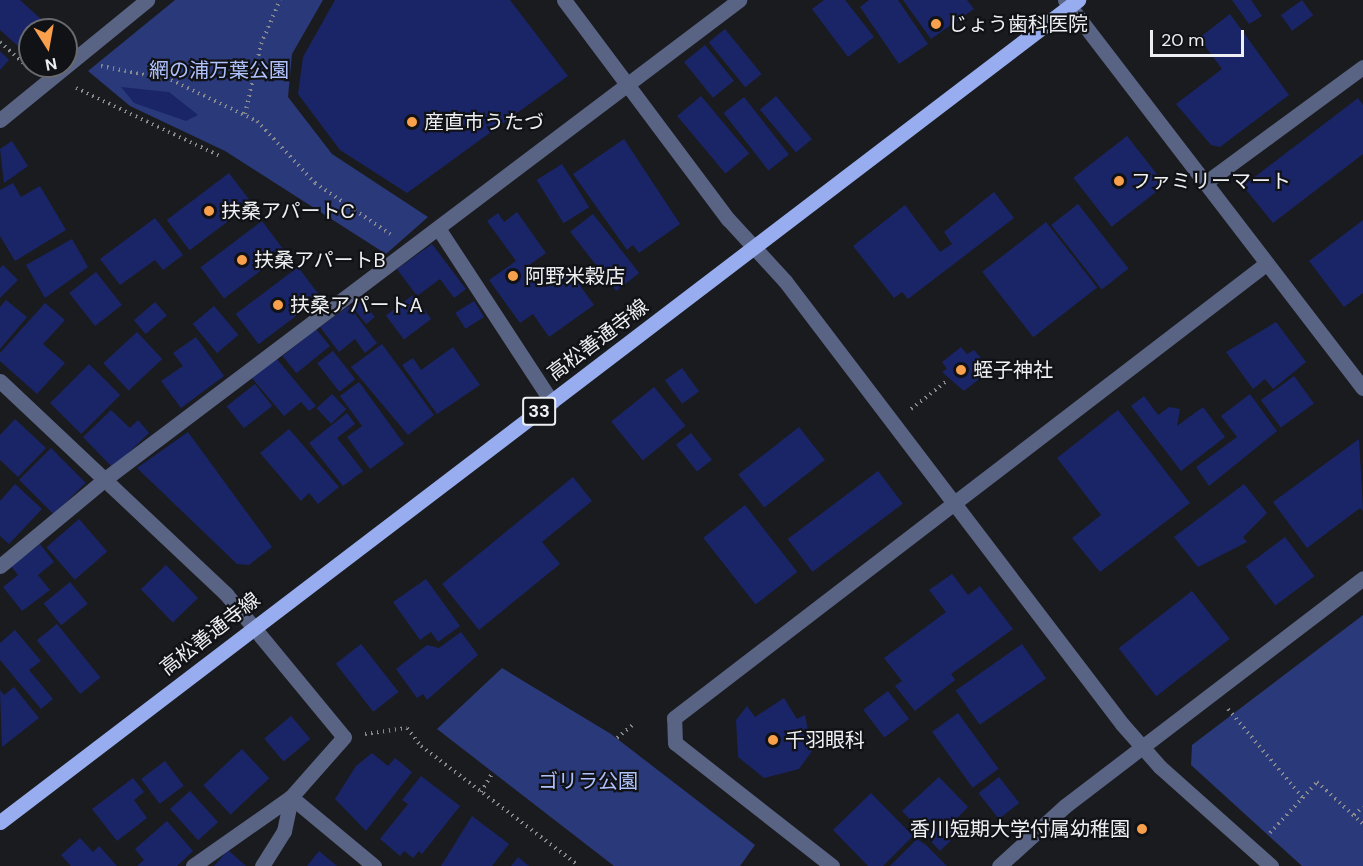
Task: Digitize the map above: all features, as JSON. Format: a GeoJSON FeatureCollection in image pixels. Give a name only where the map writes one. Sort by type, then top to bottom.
{"type":"FeatureCollection","features":[{"type":"Feature","properties":{"kind":"main road","name":"高松善通寺線"},"geometry":{"type":"LineString","coordinates":[[0,822],[253,626],[756,247],[1070,2]]}},
{"type":"Feature","properties":{"kind":"street"},"geometry":{"type":"LineString","coordinates":[[0,120],[147,0]]}},
{"type":"Feature","properties":{"kind":"street"},"geometry":{"type":"LineString","coordinates":[[564,0],[728,219],[756,247],[953,500],[1142,749],[1271,866]]}},
{"type":"Feature","properties":{"kind":"street"},"geometry":{"type":"LineString","coordinates":[[0,566],[105,479],[739,0]]}},
{"type":"Feature","properties":{"kind":"street"},"geometry":{"type":"LineString","coordinates":[[1070,2],[1205,183],[1363,387]]}},
{"type":"Feature","properties":{"kind":"street"},"geometry":{"type":"LineString","coordinates":[[1205,183],[1363,67]]}},
{"type":"Feature","properties":{"kind":"street"},"geometry":{"type":"LineString","coordinates":[[438,228],[552,402]]}},
{"type":"Feature","properties":{"kind":"street"},"geometry":{"type":"LineString","coordinates":[[832,866],[675,743],[674,718],[953,500],[1267,263]]}},
{"type":"Feature","properties":{"kind":"street"},"geometry":{"type":"LineString","coordinates":[[0,381],[105,479],[253,626],[344,737],[291,797],[193,866]]}},
{"type":"Feature","properties":{"kind":"street"},"geometry":{"type":"LineString","coordinates":[[999,866],[1065,806],[1363,578]]}},
{"type":"Feature","properties":{"kind":"street"},"geometry":{"type":"LineString","coordinates":[[262,866],[284,831],[291,797]]}},
{"type":"Feature","properties":{"kind":"street"},"geometry":{"type":"LineString","coordinates":[[291,797],[374,866]]}},
{"type":"Feature","properties":{"kind":"path"},"geometry":{"type":"LineString","coordinates":[[245,114],[261,44],[280,0]]}},
{"type":"Feature","properties":{"kind":"path"},"geometry":{"type":"LineString","coordinates":[[0,42],[49,80],[222,157]]}},
{"type":"Feature","properties":{"kind":"path"},"geometry":{"type":"LineString","coordinates":[[84,52],[102,66],[171,80],[245,114],[315,183],[411,247]]}},
{"type":"Feature","properties":{"kind":"path"},"geometry":{"type":"LineString","coordinates":[[906,412],[948,380]]}},
{"type":"Feature","properties":{"kind":"path"},"geometry":{"type":"LineString","coordinates":[[1227,709],[1303,798]]}},
{"type":"Feature","properties":{"kind":"path"},"geometry":{"type":"LineString","coordinates":[[617,738],[635,723]]}},
{"type":"Feature","properties":{"kind":"path"},"geometry":{"type":"LineString","coordinates":[[344,737],[407,728],[422,746],[579,866]]}},
{"type":"Feature","properties":{"kind":"path"},"geometry":{"type":"LineString","coordinates":[[481,792],[492,774]]}},
{"type":"Feature","properties":{"kind":"path"},"geometry":{"type":"LineString","coordinates":[[1254,850],[1317,782],[1363,824]]}},
{"type":"Feature","properties":{"kind":"path"},"geometry":{"type":"LineString","coordinates":[[1354,815],[1363,807]]}},
{"type":"Feature","properties":{"kind":"green space","name":"網の浦万葉公園"},"geometry":{"type":"Polygon","coordinates":[[[175,0],[323,0],[292,54],[288,97],[332,154],[428,217],[386,254],[225,151],[130,106],[88,71],[175,0]]]}},
{"type":"Feature","properties":{"kind":"green space"},"geometry":{"type":"Polygon","coordinates":[[[1363,615],[1363,866],[1302,866],[1191,765],[1192,745],[1363,615]]]}},
{"type":"Feature","properties":{"kind":"green space","name":"ゴリラ公園"},"geometry":{"type":"Polygon","coordinates":[[[502,668],[611,734],[755,845],[740,866],[614,866],[437,729],[502,668]]]}},
{"type":"Feature","properties":{"kind":"building"},"geometry":{"type":"Polygon","coordinates":[[[0,0],[20,0],[40,18],[18,18],[18,46],[0,30],[0,0]]]}},
{"type":"Feature","properties":{"kind":"building","name":"産直市うたづ"},"geometry":{"type":"Polygon","coordinates":[[[335,0],[510,0],[568,76],[407,193],[340,150],[298,94],[303,57],[335,0]]]}},
{"type":"Feature","properties":{"kind":"building"},"geometry":{"type":"Polygon","coordinates":[[[824,0],[845,0],[874,37],[848,57],[812,9],[824,0]]]}},
{"type":"Feature","properties":{"kind":"building"},"geometry":{"type":"Polygon","coordinates":[[[869,0],[898,0],[928,44],[899,64],[860,7],[869,0]]]}},
{"type":"Feature","properties":{"kind":"building","name":"じょう歯科医院"},"geometry":{"type":"Polygon","coordinates":[[[903,0],[967,0],[974,9],[931,39],[903,0]]]}},
{"type":"Feature","properties":{"kind":"building"},"geometry":{"type":"Polygon","coordinates":[[[1232,0],[1251,0],[1262,16],[1249,24],[1232,0]]]}},
{"type":"Feature","properties":{"kind":"building"},"geometry":{"type":"Polygon","coordinates":[[[1302,0],[1313,15],[1292,31],[1281,15],[1302,0]]]}},
{"type":"Feature","properties":{"kind":"building"},"geometry":{"type":"Polygon","coordinates":[[[1230,14],[1289,95],[1220,147],[1211,145],[1176,104],[1222,69],[1199,38],[1230,14]]]}},
{"type":"Feature","properties":{"kind":"building"},"geometry":{"type":"Polygon","coordinates":[[[725,29],[762,74],[745,87],[709,42],[725,29]]]}},
{"type":"Feature","properties":{"kind":"building"},"geometry":{"type":"Polygon","coordinates":[[[705,45],[734,81],[713,98],[684,62],[705,45]]]}},
{"type":"Feature","properties":{"kind":"building"},"geometry":{"type":"Polygon","coordinates":[[[0,51],[9,60],[0,70],[0,51]]]}},
{"type":"Feature","properties":{"kind":"building"},"geometry":{"type":"Polygon","coordinates":[[[121,87],[169,92],[198,115],[186,121],[134,103],[121,87]]]}},
{"type":"Feature","properties":{"kind":"building"},"geometry":{"type":"Polygon","coordinates":[[[701,96],[749,153],[725,173],[677,116],[701,96]]]}},
{"type":"Feature","properties":{"kind":"building"},"geometry":{"type":"Polygon","coordinates":[[[776,96],[812,139],[796,152],[760,109],[776,96]]]}},
{"type":"Feature","properties":{"kind":"building"},"geometry":{"type":"Polygon","coordinates":[[[744,97],[789,155],[768,171],[724,113],[744,97]]]}},
{"type":"Feature","properties":{"kind":"building"},"geometry":{"type":"Polygon","coordinates":[[[1358,98],[1363,105],[1363,154],[1273,223],[1243,186],[1358,98]]]}},
{"type":"Feature","properties":{"kind":"building","name":"ファミリーマート"},"geometry":{"type":"Polygon","coordinates":[[[1127,136],[1165,185],[1112,227],[1073,178],[1127,136]]]}},
{"type":"Feature","properties":{"kind":"building"},"geometry":{"type":"Polygon","coordinates":[[[624,139],[680,224],[639,253],[633,245],[627,250],[573,174],[624,139]]]}},
{"type":"Feature","properties":{"kind":"building"},"geometry":{"type":"Polygon","coordinates":[[[12,141],[28,166],[4,183],[0,149],[12,141]]]}},
{"type":"Feature","properties":{"kind":"building"},"geometry":{"type":"Polygon","coordinates":[[[562,164],[589,207],[564,223],[537,180],[562,164]]]}},
{"type":"Feature","properties":{"kind":"building","name":"扶桑アパートC"},"geometry":{"type":"Polygon","coordinates":[[[229,173],[252,203],[190,250],[167,220],[229,173]]]}},
{"type":"Feature","properties":{"kind":"building"},"geometry":{"type":"Polygon","coordinates":[[[13,183],[21,197],[40,186],[66,230],[15,261],[0,236],[0,190],[13,183]]]}},
{"type":"Feature","properties":{"kind":"building"},"geometry":{"type":"Polygon","coordinates":[[[994,192],[1014,218],[908,299],[902,292],[894,298],[853,246],[905,205],[940,252],[952,244],[944,232],[994,192]]]}},
{"type":"Feature","properties":{"kind":"building"},"geometry":{"type":"Polygon","coordinates":[[[1078,204],[1128,269],[1102,290],[1051,225],[1078,204]]]}},
{"type":"Feature","properties":{"kind":"building","name":"阿野米穀店"},"geometry":{"type":"Polygon","coordinates":[[[517,212],[546,253],[525,268],[534,280],[552,267],[561,280],[571,273],[594,305],[549,337],[533,314],[520,323],[489,280],[516,261],[487,221],[498,213],[504,222],[517,212]]]}},
{"type":"Feature","properties":{"kind":"building"},"geometry":{"type":"Polygon","coordinates":[[[593,214],[639,273],[616,291],[570,232],[593,214]]]}},
{"type":"Feature","properties":{"kind":"building"},"geometry":{"type":"Polygon","coordinates":[[[155,218],[183,255],[163,270],[155,260],[120,285],[100,259],[155,218]]]}},
{"type":"Feature","properties":{"kind":"building"},"geometry":{"type":"Polygon","coordinates":[[[1363,220],[1363,293],[1344,307],[1309,261],[1363,220]]]}},
{"type":"Feature","properties":{"kind":"building","name":"扶桑アパートB"},"geometry":{"type":"Polygon","coordinates":[[[262,221],[285,252],[224,298],[201,267],[262,221]]]}},
{"type":"Feature","properties":{"kind":"building"},"geometry":{"type":"Polygon","coordinates":[[[1046,222],[1097,287],[1033,337],[982,272],[1046,222]]]}},
{"type":"Feature","properties":{"kind":"building"},"geometry":{"type":"Polygon","coordinates":[[[72,239],[88,267],[45,298],[26,265],[72,239]]]}},
{"type":"Feature","properties":{"kind":"building"},"geometry":{"type":"Polygon","coordinates":[[[432,244],[466,289],[454,298],[440,279],[417,296],[397,269],[432,244]]]}},
{"type":"Feature","properties":{"kind":"building"},"geometry":{"type":"Polygon","coordinates":[[[3,265],[18,280],[0,298],[0,268],[3,265]]]}},
{"type":"Feature","properties":{"kind":"building","name":"扶桑アパートA"},"geometry":{"type":"Polygon","coordinates":[[[298,267],[321,297],[259,344],[236,314],[298,267]]]}},
{"type":"Feature","properties":{"kind":"building"},"geometry":{"type":"Polygon","coordinates":[[[96,272],[122,305],[95,326],[69,293],[96,272]]]}},
{"type":"Feature","properties":{"kind":"building"},"geometry":{"type":"Polygon","coordinates":[[[413,295],[431,319],[404,339],[386,315],[413,295]]]}},
{"type":"Feature","properties":{"kind":"building"},"geometry":{"type":"Polygon","coordinates":[[[6,300],[27,317],[0,349],[0,307],[6,300]]]}},
{"type":"Feature","properties":{"kind":"building"},"geometry":{"type":"Polygon","coordinates":[[[361,300],[375,317],[366,324],[352,307],[361,300]]]}},
{"type":"Feature","properties":{"kind":"building"},"geometry":{"type":"Polygon","coordinates":[[[474,301],[484,317],[465,329],[455,313],[474,301]]]}},
{"type":"Feature","properties":{"kind":"building"},"geometry":{"type":"Polygon","coordinates":[[[155,302],[167,316],[146,334],[134,320],[155,302]]]}},
{"type":"Feature","properties":{"kind":"building"},"geometry":{"type":"Polygon","coordinates":[[[45,303],[65,320],[43,344],[65,363],[37,394],[0,361],[0,353],[45,303]]]}},
{"type":"Feature","properties":{"kind":"building"},"geometry":{"type":"Polygon","coordinates":[[[214,306],[238,335],[217,353],[193,324],[214,306]]]}},
{"type":"Feature","properties":{"kind":"building"},"geometry":{"type":"Polygon","coordinates":[[[349,306],[377,343],[365,353],[355,339],[339,352],[320,327],[349,306]]]}},
{"type":"Feature","properties":{"kind":"building"},"geometry":{"type":"Polygon","coordinates":[[[1276,322],[1306,362],[1273,389],[1265,379],[1253,389],[1226,352],[1276,322]]]}},
{"type":"Feature","properties":{"kind":"building"},"geometry":{"type":"Polygon","coordinates":[[[316,329],[330,346],[296,373],[283,356],[316,329]]]}},
{"type":"Feature","properties":{"kind":"building"},"geometry":{"type":"Polygon","coordinates":[[[137,332],[162,359],[129,390],[103,363],[137,332]]]}},
{"type":"Feature","properties":{"kind":"building"},"geometry":{"type":"Polygon","coordinates":[[[196,337],[224,376],[181,408],[161,381],[183,366],[173,353],[196,337]]]}},
{"type":"Feature","properties":{"kind":"building"},"geometry":{"type":"Polygon","coordinates":[[[382,344],[434,415],[408,435],[351,367],[382,344]]]}},
{"type":"Feature","properties":{"kind":"building"},"geometry":{"type":"Polygon","coordinates":[[[453,347],[480,385],[437,414],[402,365],[413,358],[421,370],[453,347]]]}},
{"type":"Feature","properties":{"kind":"building","name":"蛭子神社"},"geometry":{"type":"Polygon","coordinates":[[[961,347],[967,354],[974,350],[985,363],[977,369],[983,376],[964,391],[942,372],[947,369],[942,362],[961,347]]]}},
{"type":"Feature","properties":{"kind":"building"},"geometry":{"type":"Polygon","coordinates":[[[333,351],[355,379],[339,392],[317,363],[333,351]]]}},
{"type":"Feature","properties":{"kind":"building"},"geometry":{"type":"Polygon","coordinates":[[[276,358],[316,406],[309,411],[301,402],[284,416],[252,378],[276,358]]]}},
{"type":"Feature","properties":{"kind":"building"},"geometry":{"type":"Polygon","coordinates":[[[89,364],[120,395],[81,434],[50,403],[89,364]]]}},
{"type":"Feature","properties":{"kind":"building"},"geometry":{"type":"Polygon","coordinates":[[[682,368],[699,391],[682,404],[665,380],[682,368]]]}},
{"type":"Feature","properties":{"kind":"building"},"geometry":{"type":"Polygon","coordinates":[[[1294,376],[1314,404],[1281,428],[1261,400],[1294,376]]]}},
{"type":"Feature","properties":{"kind":"building"},"geometry":{"type":"Polygon","coordinates":[[[359,382],[404,444],[370,469],[347,437],[362,426],[340,396],[359,382]]]}},
{"type":"Feature","properties":{"kind":"building"},"geometry":{"type":"Polygon","coordinates":[[[255,384],[272,406],[244,428],[227,406],[255,384]]]}},
{"type":"Feature","properties":{"kind":"building"},"geometry":{"type":"Polygon","coordinates":[[[654,387],[685,426],[643,460],[611,422],[654,387]]]}},
{"type":"Feature","properties":{"kind":"building"},"geometry":{"type":"Polygon","coordinates":[[[332,394],[346,409],[331,424],[317,408],[332,394]]]}},
{"type":"Feature","properties":{"kind":"building"},"geometry":{"type":"Polygon","coordinates":[[[1250,394],[1277,431],[1209,486],[1196,467],[1237,437],[1221,416],[1250,394]]]}},
{"type":"Feature","properties":{"kind":"building"},"geometry":{"type":"Polygon","coordinates":[[[1144,396],[1158,415],[1169,407],[1180,409],[1177,426],[1203,407],[1225,437],[1181,471],[1131,406],[1144,396]]]}},
{"type":"Feature","properties":{"kind":"building"},"geometry":{"type":"Polygon","coordinates":[[[111,410],[130,428],[138,420],[149,433],[113,468],[83,437],[111,410]]]}},
{"type":"Feature","properties":{"kind":"building"},"geometry":{"type":"Polygon","coordinates":[[[1118,410],[1190,503],[1100,572],[1072,538],[1101,515],[1057,458],[1118,410]]]}},
{"type":"Feature","properties":{"kind":"building"},"geometry":{"type":"Polygon","coordinates":[[[347,413],[355,424],[337,438],[363,471],[343,486],[309,443],[347,413]]]}},
{"type":"Feature","properties":{"kind":"building"},"geometry":{"type":"Polygon","coordinates":[[[15,419],[46,448],[18,477],[0,460],[0,435],[15,419]]]}},
{"type":"Feature","properties":{"kind":"building"},"geometry":{"type":"Polygon","coordinates":[[[799,427],[825,460],[764,508],[738,474],[799,427]]]}},
{"type":"Feature","properties":{"kind":"building"},"geometry":{"type":"Polygon","coordinates":[[[289,429],[339,487],[318,504],[309,493],[301,501],[260,453],[289,429]]]}},
{"type":"Feature","properties":{"kind":"building"},"geometry":{"type":"Polygon","coordinates":[[[188,432],[272,547],[249,565],[237,564],[137,468],[188,432]]]}},
{"type":"Feature","properties":{"kind":"building"},"geometry":{"type":"Polygon","coordinates":[[[691,433],[712,460],[697,471],[676,445],[691,433]]]}},
{"type":"Feature","properties":{"kind":"building"},"geometry":{"type":"Polygon","coordinates":[[[1359,439],[1363,511],[1360,508],[1307,548],[1273,502],[1359,439]]]}},
{"type":"Feature","properties":{"kind":"building"},"geometry":{"type":"Polygon","coordinates":[[[51,448],[86,483],[54,514],[19,480],[51,448]]]}},
{"type":"Feature","properties":{"kind":"building"},"geometry":{"type":"Polygon","coordinates":[[[878,471],[903,504],[812,572],[788,539],[878,471]]]}},
{"type":"Feature","properties":{"kind":"building"},"geometry":{"type":"Polygon","coordinates":[[[573,477],[592,501],[542,542],[560,564],[479,630],[442,584],[573,477]]]}},
{"type":"Feature","properties":{"kind":"building"},"geometry":{"type":"Polygon","coordinates":[[[15,484],[42,509],[9,544],[0,536],[0,501],[15,484]]]}},
{"type":"Feature","properties":{"kind":"building"},"geometry":{"type":"Polygon","coordinates":[[[1244,484],[1267,513],[1243,537],[1247,542],[1198,567],[1174,537],[1244,484]]]}},
{"type":"Feature","properties":{"kind":"building"},"geometry":{"type":"Polygon","coordinates":[[[745,505],[797,572],[756,605],[703,538],[745,505]]]}},
{"type":"Feature","properties":{"kind":"building"},"geometry":{"type":"Polygon","coordinates":[[[79,519],[107,551],[75,580],[47,547],[79,519]]]}},
{"type":"Feature","properties":{"kind":"building"},"geometry":{"type":"Polygon","coordinates":[[[1285,537],[1314,576],[1275,606],[1246,566],[1285,537]]]}},
{"type":"Feature","properties":{"kind":"building"},"geometry":{"type":"Polygon","coordinates":[[[40,544],[54,562],[38,575],[50,590],[22,611],[3,587],[18,575],[11,566],[40,544]]]}},
{"type":"Feature","properties":{"kind":"building"},"geometry":{"type":"Polygon","coordinates":[[[166,565],[198,598],[173,622],[141,589],[166,565]]]}},
{"type":"Feature","properties":{"kind":"building"},"geometry":{"type":"Polygon","coordinates":[[[952,574],[968,595],[980,586],[1013,629],[951,674],[955,680],[915,711],[895,686],[902,681],[884,658],[946,612],[929,590],[952,574]]]}},
{"type":"Feature","properties":{"kind":"building"},"geometry":{"type":"Polygon","coordinates":[[[426,579],[460,626],[438,642],[431,632],[420,640],[393,602],[426,579]]]}},
{"type":"Feature","properties":{"kind":"building"},"geometry":{"type":"Polygon","coordinates":[[[70,582],[88,604],[61,625],[44,603],[70,582]]]}},
{"type":"Feature","properties":{"kind":"building"},"geometry":{"type":"Polygon","coordinates":[[[1192,591],[1230,639],[1156,696],[1119,648],[1192,591]]]}},
{"type":"Feature","properties":{"kind":"building"},"geometry":{"type":"Polygon","coordinates":[[[57,624],[100,678],[80,694],[37,640],[57,624]]]}},
{"type":"Feature","properties":{"kind":"building"},"geometry":{"type":"Polygon","coordinates":[[[15,630],[41,661],[29,670],[53,699],[41,709],[0,660],[0,643],[15,630]]]}},
{"type":"Feature","properties":{"kind":"building"},"geometry":{"type":"Polygon","coordinates":[[[461,632],[478,655],[427,700],[423,694],[417,698],[396,669],[427,645],[439,648],[461,632]]]}},
{"type":"Feature","properties":{"kind":"building"},"geometry":{"type":"Polygon","coordinates":[[[361,644],[399,692],[373,712],[336,664],[361,644]]]}},
{"type":"Feature","properties":{"kind":"building"},"geometry":{"type":"Polygon","coordinates":[[[1022,644],[1046,678],[980,725],[956,690],[1022,644]]]}},
{"type":"Feature","properties":{"kind":"building"},"geometry":{"type":"Polygon","coordinates":[[[14,687],[39,718],[2,747],[0,690],[4,695],[14,687]]]}},
{"type":"Feature","properties":{"kind":"building"},"geometry":{"type":"Polygon","coordinates":[[[888,691],[909,719],[884,738],[863,710],[888,691]]]}},
{"type":"Feature","properties":{"kind":"building","name":"千羽眼科"},"geometry":{"type":"Polygon","coordinates":[[[784,698],[797,719],[805,715],[812,751],[799,769],[764,778],[738,757],[736,720],[747,706],[755,717],[784,698]]]}},
{"type":"Feature","properties":{"kind":"building"},"geometry":{"type":"Polygon","coordinates":[[[958,713],[999,769],[973,788],[932,732],[958,713]]]}},
{"type":"Feature","properties":{"kind":"building"},"geometry":{"type":"Polygon","coordinates":[[[291,716],[310,739],[283,761],[264,738],[291,716]]]}},
{"type":"Feature","properties":{"kind":"building"},"geometry":{"type":"Polygon","coordinates":[[[242,749],[269,778],[231,814],[203,785],[242,749]]]}},
{"type":"Feature","properties":{"kind":"building"},"geometry":{"type":"Polygon","coordinates":[[[372,753],[388,766],[395,758],[412,772],[366,831],[335,799],[356,766],[372,753]]]}},
{"type":"Feature","properties":{"kind":"building"},"geometry":{"type":"Polygon","coordinates":[[[165,761],[184,786],[160,804],[141,779],[165,761]]]}},
{"type":"Feature","properties":{"kind":"building"},"geometry":{"type":"Polygon","coordinates":[[[421,776],[460,806],[422,854],[419,851],[413,858],[404,851],[400,856],[380,839],[408,804],[402,800],[421,776]]]}},
{"type":"Feature","properties":{"kind":"building"},"geometry":{"type":"Polygon","coordinates":[[[939,777],[968,807],[956,819],[964,828],[940,851],[902,811],[939,777]]]}},
{"type":"Feature","properties":{"kind":"building"},"geometry":{"type":"Polygon","coordinates":[[[999,777],[1019,803],[999,819],[979,793],[999,777]]]}},
{"type":"Feature","properties":{"kind":"building"},"geometry":{"type":"Polygon","coordinates":[[[133,778],[144,792],[134,800],[147,818],[117,841],[92,809],[133,778]]]}},
{"type":"Feature","properties":{"kind":"building"},"geometry":{"type":"Polygon","coordinates":[[[190,791],[218,822],[198,840],[170,809],[190,791]]]}},
{"type":"Feature","properties":{"kind":"building"},"geometry":{"type":"Polygon","coordinates":[[[871,793],[913,836],[883,866],[868,866],[833,830],[871,793]]]}},
{"type":"Feature","properties":{"kind":"building"},"geometry":{"type":"Polygon","coordinates":[[[472,816],[509,844],[492,866],[441,866],[472,816]]]}},
{"type":"Feature","properties":{"kind":"building"},"geometry":{"type":"Polygon","coordinates":[[[167,821],[193,851],[177,866],[137,866],[144,860],[135,849],[167,821]]]}},
{"type":"Feature","properties":{"kind":"building"},"geometry":{"type":"Polygon","coordinates":[[[80,838],[93,852],[99,846],[117,866],[71,866],[61,855],[80,838]]]}},
{"type":"Feature","properties":{"kind":"building"},"geometry":{"type":"Polygon","coordinates":[[[917,839],[926,845],[947,866],[890,866],[917,839]]]}},
{"type":"Feature","properties":{"kind":"building"},"geometry":{"type":"Polygon","coordinates":[[[228,850],[246,866],[214,866],[228,850]]]}},
{"type":"Feature","properties":{"kind":"building"},"geometry":{"type":"Polygon","coordinates":[[[319,851],[337,866],[307,866],[319,851]]]}},
{"type":"Feature","properties":{"kind":"building"},"geometry":{"type":"Polygon","coordinates":[[[518,857],[529,866],[511,866],[518,857]]]}},
{"type":"Feature","properties":{"kind":"place","name":"じょう歯科医院"},"geometry":{"type":"Point","coordinates":[936,24]}},
{"type":"Feature","properties":{"kind":"place","name":"産直市うたづ"},"geometry":{"type":"Point","coordinates":[412,122]}},
{"type":"Feature","properties":{"kind":"place","name":"ファミリーマート"},"geometry":{"type":"Point","coordinates":[1119,181]}},
{"type":"Feature","properties":{"kind":"place","name":"扶桑アパートC"},"geometry":{"type":"Point","coordinates":[209,211]}},
{"type":"Feature","properties":{"kind":"place","name":"扶桑アパートB"},"geometry":{"type":"Point","coordinates":[242,260]}},
{"type":"Feature","properties":{"kind":"place","name":"阿野米穀店"},"geometry":{"type":"Point","coordinates":[513,276]}},
{"type":"Feature","properties":{"kind":"place","name":"扶桑アパートA"},"geometry":{"type":"Point","coordinates":[278,305]}},
{"type":"Feature","properties":{"kind":"place","name":"蛭子神社"},"geometry":{"type":"Point","coordinates":[961,370]}},
{"type":"Feature","properties":{"kind":"place","name":"千羽眼科"},"geometry":{"type":"Point","coordinates":[773,740]}},
{"type":"Feature","properties":{"kind":"place","name":"香川短期大学付属幼稚園"},"geometry":{"type":"Point","coordinates":[1142,829]}}]}
